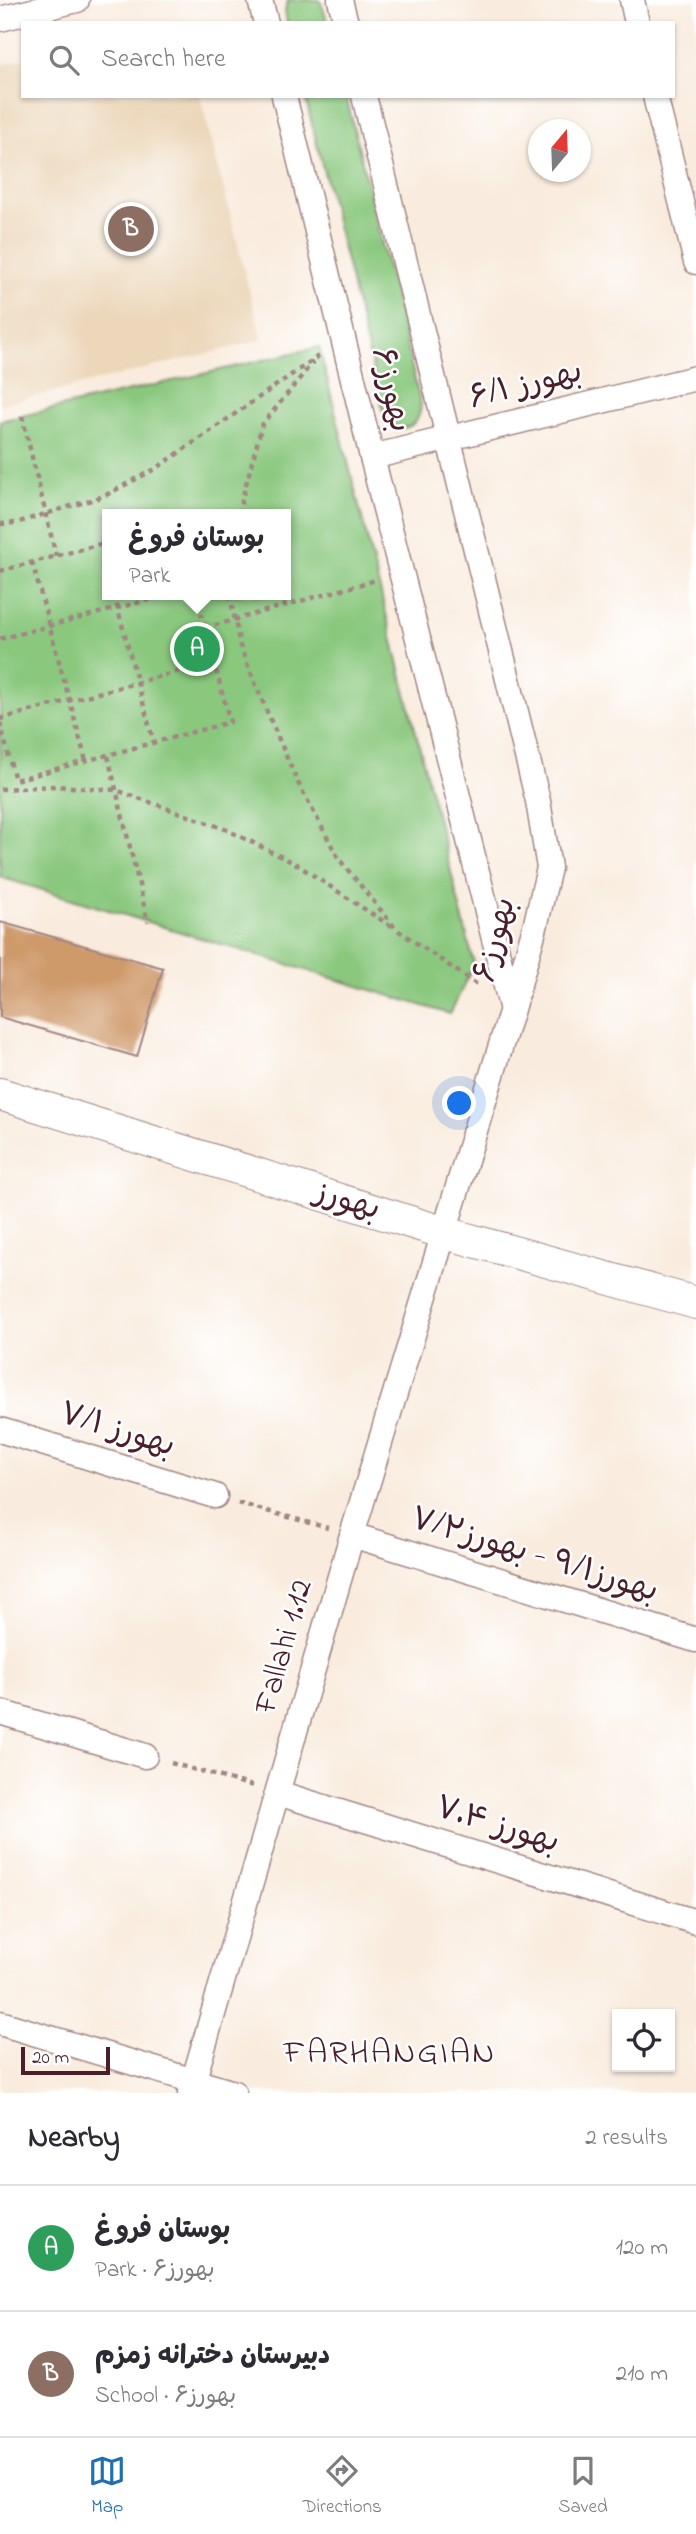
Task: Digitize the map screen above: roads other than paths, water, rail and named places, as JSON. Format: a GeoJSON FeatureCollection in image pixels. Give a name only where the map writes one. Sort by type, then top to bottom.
{"type":"FeatureCollection","features":[{"type":"Feature","properties":{"kind":"street"},"geometry":{"type":"LineString","coordinates":[[0,19],[77,0]]}},
{"type":"Feature","properties":{"kind":"street"},"geometry":{"type":"LineString","coordinates":[[260,0],[265,21]]}},
{"type":"Feature","properties":{"kind":"street"},"geometry":{"type":"LineString","coordinates":[[340,0],[345,21]]}},
{"type":"Feature","properties":{"kind":"street"},"geometry":{"type":"LineString","coordinates":[[632,0],[637,21]]}},
{"type":"Feature","properties":{"kind":"street","name":"بهورز۶"},"geometry":{"type":"LineString","coordinates":[[284,98],[512,1009]]}},
{"type":"Feature","properties":{"kind":"street","name":"بهورز۶"},"geometry":{"type":"LineString","coordinates":[[364,98],[538,801],[548,868],[512,1009]]}},
{"type":"Feature","properties":{"kind":"street"},"geometry":{"type":"LineString","coordinates":[[655,98],[696,262]]}},
{"type":"Feature","properties":{"kind":"street","name":"بهورز ۶/۱"},"geometry":{"type":"LineString","coordinates":[[372,457],[696,378]]}},
{"type":"Feature","properties":{"kind":"street","name":"Fallahi 1.12"},"geometry":{"type":"LineString","coordinates":[[192,2087],[352,1535],[512,1009]]}},
{"type":"Feature","properties":{"kind":"street","name":"بهورز"},"geometry":{"type":"LineString","coordinates":[[0,1094],[442,1232],[696,1303]]}},
{"type":"Feature","properties":{"kind":"street","name":"بهورز ۷/۱"},"geometry":{"type":"LineString","coordinates":[[0,1430],[215,1496]]}},
{"type":"Feature","properties":{"kind":"street","name":"بهورز۹/۱ - بهورز۷/۲"},"geometry":{"type":"LineString","coordinates":[[352,1535],[696,1640]]}},
{"type":"Feature","properties":{"kind":"street"},"geometry":{"type":"LineString","coordinates":[[0,1712],[145,1756]]}},
{"type":"Feature","properties":{"kind":"street","name":"بهورز ۷.۴"},"geometry":{"type":"LineString","coordinates":[[278,1793],[696,1922]]}},
{"type":"Feature","properties":{"kind":"street"},"geometry":{"type":"LineString","coordinates":[[0,2023],[192,2087],[234,2093]]}},
{"type":"Feature","properties":{"kind":"place","name":"دبیرستان دخترانه زمزم"},"geometry":{"type":"Point","coordinates":[131,229]}},
{"type":"Feature","properties":{"kind":"place","name":"بوستان فروغ"},"geometry":{"type":"Point","coordinates":[197,649]}},
{"type":"Feature","properties":{"kind":"district","name":"FARHANGIAN"},"geometry":{"type":"Point","coordinates":[390,2054]}}]}
